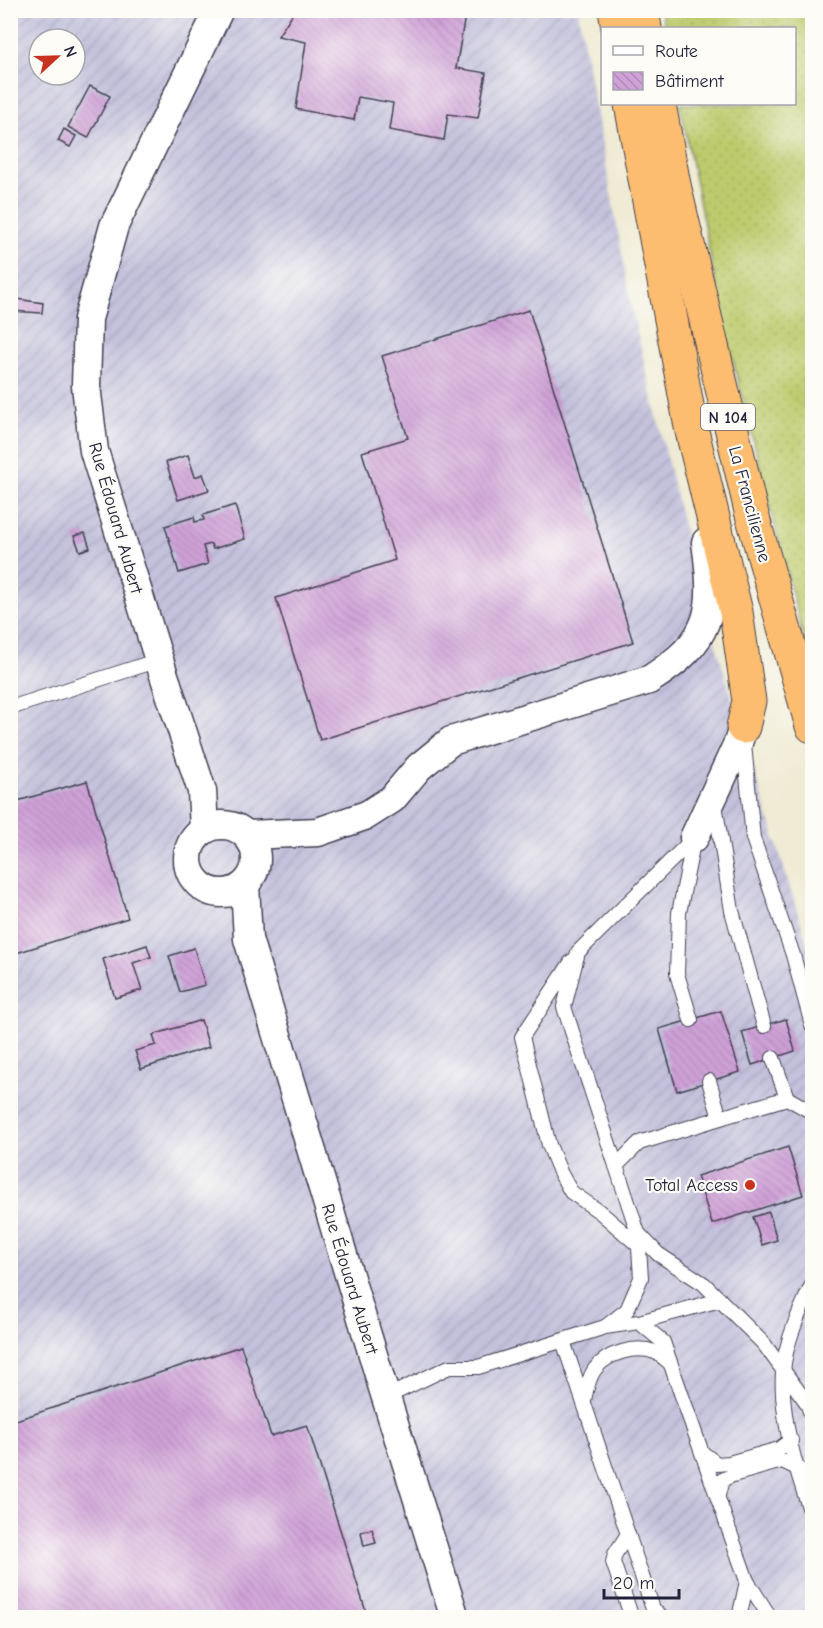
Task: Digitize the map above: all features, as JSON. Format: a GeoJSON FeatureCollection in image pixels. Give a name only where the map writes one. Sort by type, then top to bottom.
{"type":"FeatureCollection","features":[{"type":"Feature","properties":{"kind":"highway"},"geometry":{"type":"LineString","coordinates":[[615,10],[618,27]]}},
{"type":"Feature","properties":{"kind":"highway"},"geometry":{"type":"LineString","coordinates":[[642,10],[645,27]]}},
{"type":"Feature","properties":{"kind":"highway"},"geometry":{"type":"LineString","coordinates":[[631,105],[673,342],[736,612],[749,701],[743,727]]}},
{"type":"Feature","properties":{"kind":"highway","name":"La Francilienne"},"geometry":{"type":"LineString","coordinates":[[659,105],[674,185],[751,511],[813,726]]}},
{"type":"Feature","properties":{"kind":"street","name":"Rue Édouard Aubert"},"geometry":{"type":"LineString","coordinates":[[204,830],[202,791],[94,451],[86,386],[88,319],[114,226],[219,10]]}},
{"type":"Feature","properties":{"kind":"street"},"geometry":{"type":"LineString","coordinates":[[242,831],[253,844],[256,854],[256,866],[252,876],[236,891],[224,894],[203,888],[189,870],[188,858],[195,837],[204,830],[215,825],[226,825],[242,831],[318,832],[367,815],[392,800],[419,767],[451,741],[649,680],[675,664],[698,640],[710,607],[711,576],[691,427]]}},
{"type":"Feature","properties":{"kind":"street"},"geometry":{"type":"LineString","coordinates":[[694,838],[738,743],[743,727]]}},
{"type":"Feature","properties":{"kind":"street","name":"Rue Édouard Aubert"},"geometry":{"type":"LineString","coordinates":[[202,791],[242,831]]}},
{"type":"Feature","properties":{"kind":"street","name":"Rue Édouard Aubert"},"geometry":{"type":"LineString","coordinates":[[245,885],[248,939],[455,1617]]}},
{"type":"Feature","properties":{"kind":"street","name":"Rue Édouard Aubert"},"geometry":{"type":"LineString","coordinates":[[213,892],[248,939]]}},
{"type":"Feature","properties":{"kind":"lane"},"geometry":{"type":"LineString","coordinates":[[10,708],[159,660]]}},
{"type":"Feature","properties":{"kind":"lane"},"geometry":{"type":"LineString","coordinates":[[743,727],[753,838],[793,955],[813,1025]]}},
{"type":"Feature","properties":{"kind":"lane"},"geometry":{"type":"LineString","coordinates":[[714,796],[732,911],[764,1026]]}},
{"type":"Feature","properties":{"kind":"lane"},"geometry":{"type":"LineString","coordinates":[[694,838],[578,952],[522,1037],[549,1145],[571,1192],[704,1284],[764,1344],[807,1403],[813,1417]]}},
{"type":"Feature","properties":{"kind":"lane"},"geometry":{"type":"LineString","coordinates":[[691,1020],[677,974],[679,913],[694,838]]}},
{"type":"Feature","properties":{"kind":"lane"},"geometry":{"type":"LineString","coordinates":[[578,952],[564,1007],[638,1239],[640,1278],[627,1310],[605,1327]]}},
{"type":"Feature","properties":{"kind":"lane"},"geometry":{"type":"LineString","coordinates":[[774,1058],[787,1098],[813,1112]]}},
{"type":"Feature","properties":{"kind":"lane"},"geometry":{"type":"LineString","coordinates":[[709,1081],[720,1118]]}},
{"type":"Feature","properties":{"kind":"lane"},"geometry":{"type":"LineString","coordinates":[[616,1167],[639,1143],[787,1098]]}},
{"type":"Feature","properties":{"kind":"lane"},"geometry":{"type":"LineString","coordinates":[[813,1285],[796,1320],[783,1370],[784,1413],[813,1516]]}},
{"type":"Feature","properties":{"kind":"lane"},"geometry":{"type":"LineString","coordinates":[[386,1397],[449,1367],[478,1367],[605,1327],[639,1322],[720,1300]]}},
{"type":"Feature","properties":{"kind":"lane"},"geometry":{"type":"LineString","coordinates":[[639,1322],[663,1342],[747,1581],[773,1617]]}},
{"type":"Feature","properties":{"kind":"lane"},"geometry":{"type":"LineString","coordinates":[[563,1341],[653,1609],[662,1617]]}},
{"type":"Feature","properties":{"kind":"lane"},"geometry":{"type":"LineString","coordinates":[[584,1403],[586,1388],[595,1369],[608,1358],[627,1349],[654,1352],[670,1363]]}},
{"type":"Feature","properties":{"kind":"lane"},"geometry":{"type":"LineString","coordinates":[[704,1455],[717,1464],[729,1463],[779,1449],[791,1440]]}},
{"type":"Feature","properties":{"kind":"lane"},"geometry":{"type":"LineString","coordinates":[[718,1495],[722,1480],[733,1475],[782,1461],[799,1469]]}},
{"type":"Feature","properties":{"kind":"lane"},"geometry":{"type":"LineString","coordinates":[[628,1534],[615,1554],[613,1562],[632,1617]]}},
{"type":"Feature","properties":{"kind":"lane"},"geometry":{"type":"LineString","coordinates":[[740,1617],[747,1581]]}},
{"type":"Feature","properties":{"kind":"shaded area"},"geometry":{"type":"Polygon","coordinates":[[[11,11],[578,11],[633,315],[695,576],[812,960],[812,1617],[11,1618],[11,11]]]}},
{"type":"Feature","properties":{"kind":"green space"},"geometry":{"type":"Polygon","coordinates":[[[661,11],[812,11],[812,672],[724,325],[680,105],[796,105],[796,27],[665,27],[661,11]]]}},
{"type":"Feature","properties":{"kind":"building"},"geometry":{"type":"Polygon","coordinates":[[[295,10],[466,10],[456,68],[486,73],[478,118],[448,114],[444,140],[389,130],[393,103],[358,97],[354,120],[296,109],[306,42],[278,36],[295,10]]]}},
{"type":"Feature","properties":{"kind":"building"},"geometry":{"type":"Polygon","coordinates":[[[90,86],[110,96],[88,138],[68,127],[90,86]]]}},
{"type":"Feature","properties":{"kind":"building"},"geometry":{"type":"Polygon","coordinates":[[[64,129],[76,136],[70,147],[58,141],[64,129]]]}},
{"type":"Feature","properties":{"kind":"building"},"geometry":{"type":"Polygon","coordinates":[[[10,298],[43,303],[42,313],[10,311],[10,298]]]}},
{"type":"Feature","properties":{"kind":"building"},"geometry":{"type":"Polygon","coordinates":[[[529,310],[633,642],[320,740],[276,598],[395,560],[362,452],[408,438],[382,356],[529,310]]]}},
{"type":"Feature","properties":{"kind":"building"},"geometry":{"type":"Polygon","coordinates":[[[188,455],[195,477],[203,474],[209,490],[178,500],[166,462],[188,455]]]}},
{"type":"Feature","properties":{"kind":"building"},"geometry":{"type":"Polygon","coordinates":[[[235,505],[245,539],[213,549],[211,544],[203,546],[208,564],[179,573],[165,526],[194,517],[195,522],[204,520],[203,515],[235,505]]]}},
{"type":"Feature","properties":{"kind":"building"},"geometry":{"type":"Polygon","coordinates":[[[85,533],[90,548],[80,551],[74,536],[85,533]]]}},
{"type":"Feature","properties":{"kind":"building"},"geometry":{"type":"Polygon","coordinates":[[[87,781],[128,918],[10,955],[10,800],[13,799],[14,802],[87,781]]]}},
{"type":"Feature","properties":{"kind":"building"},"geometry":{"type":"Polygon","coordinates":[[[147,945],[151,957],[133,963],[142,990],[115,998],[103,959],[147,945]]]}},
{"type":"Feature","properties":{"kind":"building"},"geometry":{"type":"Polygon","coordinates":[[[194,948],[205,985],[180,992],[169,956],[194,948]]]}},
{"type":"Feature","properties":{"kind":"building"},"geometry":{"type":"Polygon","coordinates":[[[721,1011],[740,1072],[677,1091],[659,1029],[721,1011]]]}},
{"type":"Feature","properties":{"kind":"building"},"geometry":{"type":"Polygon","coordinates":[[[786,1019],[795,1051],[752,1065],[742,1032],[786,1019]]]}},
{"type":"Feature","properties":{"kind":"building"},"geometry":{"type":"Polygon","coordinates":[[[201,1020],[209,1047],[141,1069],[135,1051],[156,1045],[153,1035],[201,1020]]]}},
{"type":"Feature","properties":{"kind":"building","name":"Total Access"},"geometry":{"type":"Polygon","coordinates":[[[788,1147],[803,1195],[712,1224],[697,1176],[788,1147]]]}},
{"type":"Feature","properties":{"kind":"building"},"geometry":{"type":"Polygon","coordinates":[[[769,1212],[777,1240],[762,1245],[753,1217],[769,1212]]]}},
{"type":"Feature","properties":{"kind":"building"},"geometry":{"type":"Polygon","coordinates":[[[241,1346],[271,1436],[307,1425],[368,1618],[10,1618],[12,1572],[10,1422],[241,1346]]]}},
{"type":"Feature","properties":{"kind":"building"},"geometry":{"type":"Polygon","coordinates":[[[372,1529],[376,1543],[364,1546],[361,1532],[372,1529]]]}},
{"type":"Feature","properties":{"kind":"place","name":"Total Access"},"geometry":{"type":"Point","coordinates":[750,1185]}}]}
